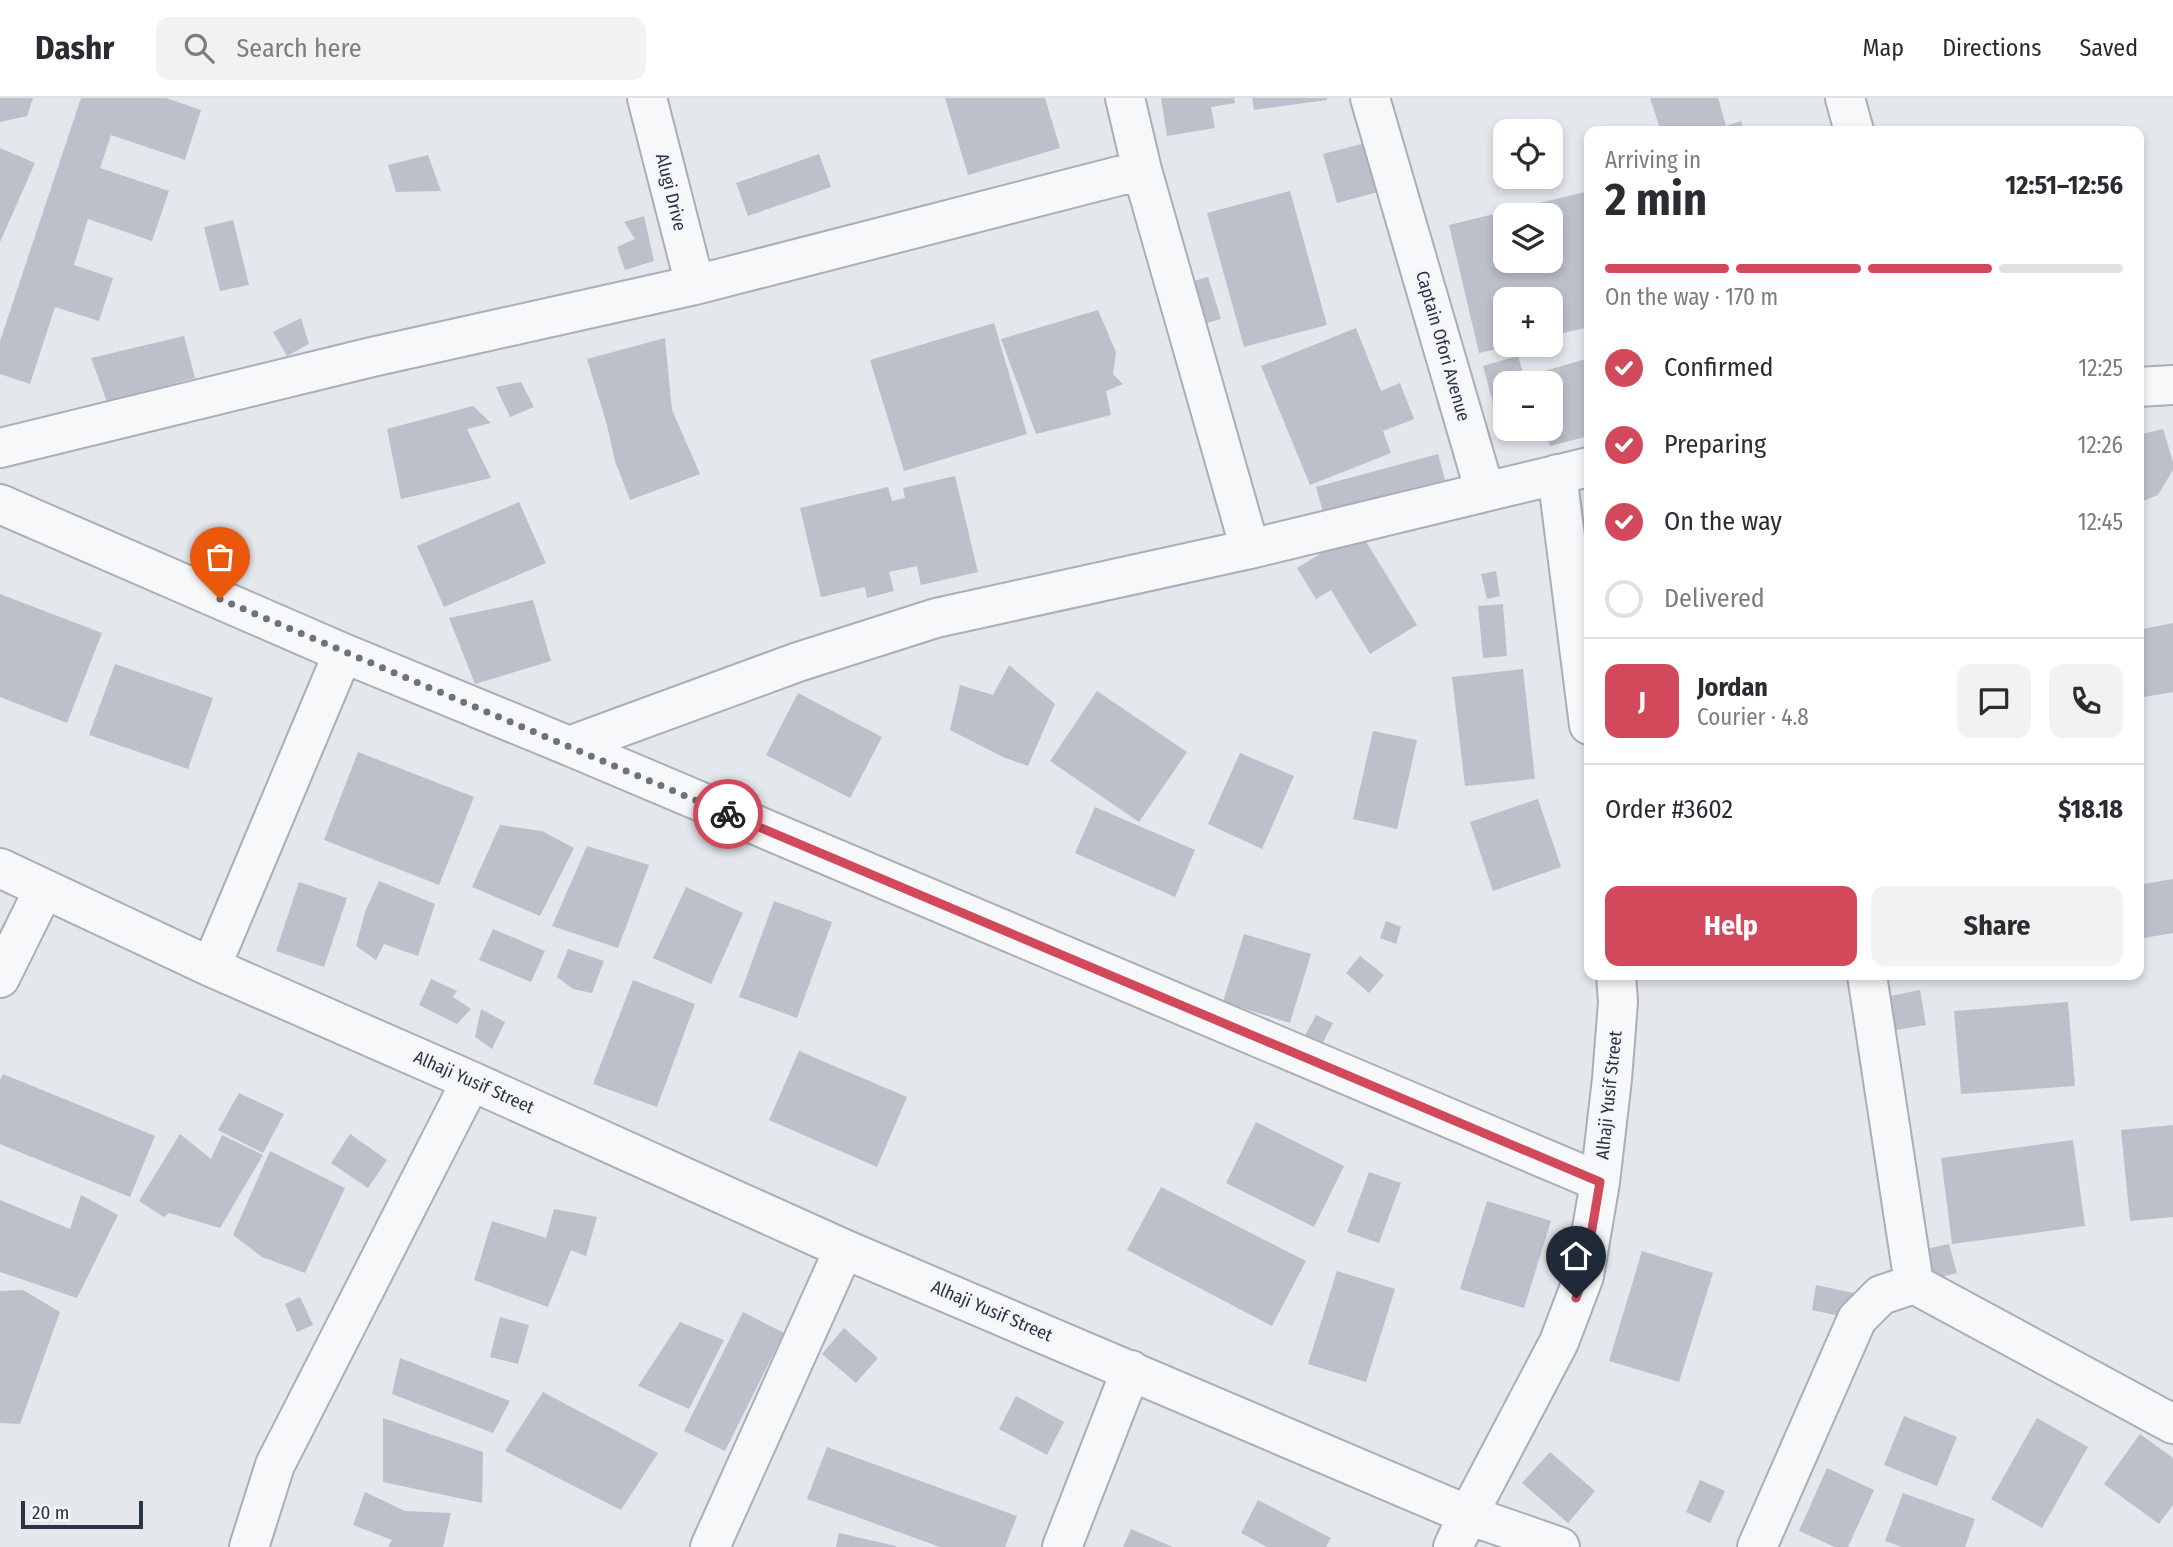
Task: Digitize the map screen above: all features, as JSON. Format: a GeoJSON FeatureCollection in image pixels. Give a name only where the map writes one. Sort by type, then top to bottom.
{"type":"FeatureCollection","features":[{"type":"Feature","properties":{"kind":"street","name":"Alugi Drive"},"geometry":{"type":"LineString","coordinates":[[647,98],[695,285]]}},
{"type":"Feature","properties":{"kind":"street"},"geometry":{"type":"LineString","coordinates":[[1125,98],[1142,170],[1250,549]]}},
{"type":"Feature","properties":{"kind":"street","name":"Captain Ofori Avenue"},"geometry":{"type":"LineString","coordinates":[[1370,98],[1485,492]]}},
{"type":"Feature","properties":{"kind":"street"},"geometry":{"type":"LineString","coordinates":[[1845,98],[1853,126]]}},
{"type":"Feature","properties":{"kind":"street"},"geometry":{"type":"LineString","coordinates":[[0,448],[372,357],[695,285],[1142,170]]}},
{"type":"Feature","properties":{"kind":"street"},"geometry":{"type":"LineString","coordinates":[[2144,387],[2173,385]]}},
{"type":"Feature","properties":{"kind":"street"},"geometry":{"type":"LineString","coordinates":[[569,746],[798,662],[936,618],[1250,549],[1573,470],[1584,645]]}},
{"type":"Feature","properties":{"kind":"street"},"geometry":{"type":"LineString","coordinates":[[0,504],[343,653],[1600,1182]]}},
{"type":"Feature","properties":{"kind":"street"},"geometry":{"type":"LineString","coordinates":[[211,967],[343,653]]}},
{"type":"Feature","properties":{"kind":"street","name":"Alhaji Yusif Street"},"geometry":{"type":"LineString","coordinates":[[0,869],[211,967],[844,1249],[1131,1370],[1460,1531],[1559,1342],[1584,1276],[1600,1182],[1613,1066],[1618,1002],[1616,980]]}},
{"type":"Feature","properties":{"kind":"street"},"geometry":{"type":"LineString","coordinates":[[0,978],[44,890]]}},
{"type":"Feature","properties":{"kind":"street"},"geometry":{"type":"LineString","coordinates":[[1868,980],[1914,1284]]}},
{"type":"Feature","properties":{"kind":"street"},"geometry":{"type":"LineString","coordinates":[[249,1547],[275,1465],[471,1081]]}},
{"type":"Feature","properties":{"kind":"street"},"geometry":{"type":"LineString","coordinates":[[710,1547],[844,1249]]}},
{"type":"Feature","properties":{"kind":"street"},"geometry":{"type":"LineString","coordinates":[[1757,1547],[1857,1319],[1881,1295],[1914,1284],[2173,1424]]}},
{"type":"Feature","properties":{"kind":"street"},"geometry":{"type":"LineString","coordinates":[[1062,1547],[1131,1370]]}},
{"type":"Feature","properties":{"kind":"street"},"geometry":{"type":"LineString","coordinates":[[1460,1531],[1560,1547]]}},
{"type":"Feature","properties":{"kind":"building"},"geometry":{"type":"Polygon","coordinates":[[[0,98],[33,98],[27,116],[0,122],[0,98]]]}},
{"type":"Feature","properties":{"kind":"building"},"geometry":{"type":"Polygon","coordinates":[[[81,98],[166,98],[201,110],[185,160],[111,135],[100,168],[169,191],[152,241],[88,219],[74,265],[113,278],[99,321],[55,307],[30,384],[0,374],[0,341],[81,98]]]}},
{"type":"Feature","properties":{"kind":"building"},"geometry":{"type":"Polygon","coordinates":[[[945,98],[1045,98],[1060,148],[968,175],[945,98]]]}},
{"type":"Feature","properties":{"kind":"building"},"geometry":{"type":"Polygon","coordinates":[[[1161,98],[1234,98],[1235,103],[1211,107],[1215,128],[1167,136],[1161,98]]]}},
{"type":"Feature","properties":{"kind":"building"},"geometry":{"type":"Polygon","coordinates":[[[1252,98],[1327,98],[1327,100],[1254,110],[1252,98]]]}},
{"type":"Feature","properties":{"kind":"building"},"geometry":{"type":"Polygon","coordinates":[[[1650,98],[1718,98],[1726,126],[1659,126],[1650,98]]]}},
{"type":"Feature","properties":{"kind":"building"},"geometry":{"type":"Polygon","coordinates":[[[1741,121],[1742,126],[1726,126],[1741,121]]]}},
{"type":"Feature","properties":{"kind":"building"},"geometry":{"type":"Polygon","coordinates":[[[1365,143],[1378,192],[1337,203],[1323,154],[1365,143]]]}},
{"type":"Feature","properties":{"kind":"building"},"geometry":{"type":"Polygon","coordinates":[[[0,148],[35,163],[0,242],[0,148]]]}},
{"type":"Feature","properties":{"kind":"building"},"geometry":{"type":"Polygon","coordinates":[[[819,154],[831,187],[748,216],[736,183],[819,154]]]}},
{"type":"Feature","properties":{"kind":"building"},"geometry":{"type":"Polygon","coordinates":[[[428,155],[441,191],[396,192],[388,165],[428,155]]]}},
{"type":"Feature","properties":{"kind":"building"},"geometry":{"type":"Polygon","coordinates":[[[1290,191],[1327,325],[1244,347],[1207,213],[1290,191]]]}},
{"type":"Feature","properties":{"kind":"building"},"geometry":{"type":"Polygon","coordinates":[[[1584,192],[1584,328],[1563,333],[1563,287],[1493,287],[1493,350],[1479,353],[1449,225],[1493,214],[1493,273],[1563,273],[1563,203],[1540,203],[1584,192]]]}},
{"type":"Feature","properties":{"kind":"building"},"geometry":{"type":"Polygon","coordinates":[[[644,216],[654,261],[625,270],[617,247],[635,239],[624,222],[644,216]]]}},
{"type":"Feature","properties":{"kind":"building"},"geometry":{"type":"Polygon","coordinates":[[[233,220],[249,285],[220,291],[204,227],[233,220]]]}},
{"type":"Feature","properties":{"kind":"building"},"geometry":{"type":"Polygon","coordinates":[[[1208,277],[1221,319],[1196,326],[1183,284],[1208,277]]]}},
{"type":"Feature","properties":{"kind":"building"},"geometry":{"type":"Polygon","coordinates":[[[1098,310],[1116,352],[1113,374],[1123,384],[1106,391],[1111,415],[1036,434],[1001,339],[1098,310]]]}},
{"type":"Feature","properties":{"kind":"building"},"geometry":{"type":"Polygon","coordinates":[[[301,318],[309,344],[287,356],[273,332],[301,318]]]}},
{"type":"Feature","properties":{"kind":"building"},"geometry":{"type":"Polygon","coordinates":[[[994,323],[1027,434],[904,471],[870,360],[994,323]]]}},
{"type":"Feature","properties":{"kind":"building"},"geometry":{"type":"Polygon","coordinates":[[[1356,328],[1381,391],[1400,383],[1414,419],[1383,431],[1391,453],[1310,485],[1261,366],[1356,328]]]}},
{"type":"Feature","properties":{"kind":"building"},"geometry":{"type":"Polygon","coordinates":[[[184,336],[195,378],[107,402],[91,358],[184,336]]]}},
{"type":"Feature","properties":{"kind":"building"},"geometry":{"type":"Polygon","coordinates":[[[665,338],[672,410],[700,474],[630,500],[615,461],[587,359],[665,338]]]}},
{"type":"Feature","properties":{"kind":"building"},"geometry":{"type":"Polygon","coordinates":[[[1518,357],[1522,371],[1493,371],[1493,403],[1483,366],[1518,357]]]}},
{"type":"Feature","properties":{"kind":"building"},"geometry":{"type":"Polygon","coordinates":[[[1584,359],[1584,437],[1550,446],[1548,441],[1563,441],[1563,371],[1545,371],[1584,359]]]}},
{"type":"Feature","properties":{"kind":"building"},"geometry":{"type":"Polygon","coordinates":[[[521,382],[534,407],[510,417],[496,387],[521,382]]]}},
{"type":"Feature","properties":{"kind":"building"},"geometry":{"type":"Polygon","coordinates":[[[473,406],[491,423],[467,429],[491,478],[401,499],[387,429],[473,406]]]}},
{"type":"Feature","properties":{"kind":"building"},"geometry":{"type":"Polygon","coordinates":[[[2163,429],[2173,470],[2158,495],[2144,501],[2144,434],[2163,429]]]}},
{"type":"Feature","properties":{"kind":"building"},"geometry":{"type":"Polygon","coordinates":[[[1438,454],[1445,480],[1323,512],[1316,487],[1438,454]]]}},
{"type":"Feature","properties":{"kind":"building"},"geometry":{"type":"Polygon","coordinates":[[[955,476],[978,572],[921,585],[917,566],[889,572],[894,591],[867,598],[865,587],[821,597],[800,508],[888,487],[892,501],[905,498],[903,488],[955,476]]]}},
{"type":"Feature","properties":{"kind":"building"},"geometry":{"type":"Polygon","coordinates":[[[519,502],[546,563],[444,607],[417,546],[519,502]]]}},
{"type":"Feature","properties":{"kind":"building"},"geometry":{"type":"Polygon","coordinates":[[[1359,530],[1417,625],[1370,654],[1331,590],[1316,599],[1297,568],[1359,530]]]}},
{"type":"Feature","properties":{"kind":"building"},"geometry":{"type":"Polygon","coordinates":[[[1496,571],[1500,596],[1487,599],[1481,574],[1496,571]]]}},
{"type":"Feature","properties":{"kind":"building"},"geometry":{"type":"Polygon","coordinates":[[[0,594],[102,633],[67,723],[0,697],[0,594]]]}},
{"type":"Feature","properties":{"kind":"building"},"geometry":{"type":"Polygon","coordinates":[[[533,600],[551,661],[475,684],[449,618],[533,600]]]}},
{"type":"Feature","properties":{"kind":"building"},"geometry":{"type":"Polygon","coordinates":[[[1503,604],[1507,656],[1483,658],[1478,606],[1503,604]]]}},
{"type":"Feature","properties":{"kind":"building"},"geometry":{"type":"Polygon","coordinates":[[[2173,623],[2173,692],[2144,697],[2144,629],[2173,623]]]}},
{"type":"Feature","properties":{"kind":"building"},"geometry":{"type":"Polygon","coordinates":[[[115,664],[213,698],[188,769],[89,735],[115,664]]]}},
{"type":"Feature","properties":{"kind":"building"},"geometry":{"type":"Polygon","coordinates":[[[1009,665],[1055,704],[1028,766],[1003,757],[950,730],[960,685],[993,695],[1009,665]]]}},
{"type":"Feature","properties":{"kind":"building"},"geometry":{"type":"Polygon","coordinates":[[[1523,669],[1535,779],[1465,786],[1452,677],[1523,669]]]}},
{"type":"Feature","properties":{"kind":"building"},"geometry":{"type":"Polygon","coordinates":[[[1097,691],[1187,752],[1139,822],[1050,761],[1097,691]]]}},
{"type":"Feature","properties":{"kind":"building"},"geometry":{"type":"Polygon","coordinates":[[[798,693],[882,737],[850,798],[766,755],[798,693]]]}},
{"type":"Feature","properties":{"kind":"building"},"geometry":{"type":"Polygon","coordinates":[[[1373,731],[1417,740],[1397,829],[1353,819],[1373,731]]]}},
{"type":"Feature","properties":{"kind":"building"},"geometry":{"type":"Polygon","coordinates":[[[358,752],[474,797],[439,885],[324,840],[358,752]]]}},
{"type":"Feature","properties":{"kind":"building"},"geometry":{"type":"Polygon","coordinates":[[[1240,753],[1294,776],[1262,849],[1208,824],[1240,753]]]}},
{"type":"Feature","properties":{"kind":"building"},"geometry":{"type":"Polygon","coordinates":[[[1538,799],[1561,867],[1493,891],[1470,822],[1538,799]]]}},
{"type":"Feature","properties":{"kind":"building"},"geometry":{"type":"Polygon","coordinates":[[[1095,807],[1195,850],[1175,897],[1075,853],[1095,807]]]}},
{"type":"Feature","properties":{"kind":"building"},"geometry":{"type":"Polygon","coordinates":[[[500,825],[542,831],[574,848],[540,916],[472,887],[500,825]]]}},
{"type":"Feature","properties":{"kind":"building"},"geometry":{"type":"Polygon","coordinates":[[[587,846],[649,865],[618,948],[552,926],[587,846]]]}},
{"type":"Feature","properties":{"kind":"building"},"geometry":{"type":"Polygon","coordinates":[[[2173,879],[2173,933],[2144,938],[2144,884],[2173,879]]]}},
{"type":"Feature","properties":{"kind":"building"},"geometry":{"type":"Polygon","coordinates":[[[379,881],[435,904],[418,956],[384,944],[376,960],[356,946],[365,912],[379,881]]]}},
{"type":"Feature","properties":{"kind":"building"},"geometry":{"type":"Polygon","coordinates":[[[299,882],[347,898],[324,967],[276,951],[299,882]]]}},
{"type":"Feature","properties":{"kind":"building"},"geometry":{"type":"Polygon","coordinates":[[[686,887],[743,913],[711,984],[653,958],[686,887]]]}},
{"type":"Feature","properties":{"kind":"building"},"geometry":{"type":"Polygon","coordinates":[[[774,901],[832,922],[797,1018],[739,997],[774,901]]]}},
{"type":"Feature","properties":{"kind":"building"},"geometry":{"type":"Polygon","coordinates":[[[1386,921],[1401,927],[1396,944],[1380,938],[1386,921]]]}},
{"type":"Feature","properties":{"kind":"building"},"geometry":{"type":"Polygon","coordinates":[[[493,929],[545,951],[531,982],[479,960],[493,929]]]}},
{"type":"Feature","properties":{"kind":"building"},"geometry":{"type":"Polygon","coordinates":[[[1244,934],[1311,954],[1290,1023],[1223,1002],[1244,934]]]}},
{"type":"Feature","properties":{"kind":"building"},"geometry":{"type":"Polygon","coordinates":[[[568,949],[604,961],[592,993],[573,989],[557,977],[568,949]]]}},
{"type":"Feature","properties":{"kind":"building"},"geometry":{"type":"Polygon","coordinates":[[[1360,956],[1384,975],[1369,993],[1346,973],[1360,956]]]}},
{"type":"Feature","properties":{"kind":"building"},"geometry":{"type":"Polygon","coordinates":[[[431,979],[457,991],[453,997],[471,1009],[457,1024],[419,1005],[431,979]]]}},
{"type":"Feature","properties":{"kind":"building"},"geometry":{"type":"Polygon","coordinates":[[[633,980],[695,1004],[657,1107],[593,1084],[633,980]]]}},
{"type":"Feature","properties":{"kind":"building"},"geometry":{"type":"Polygon","coordinates":[[[1920,990],[1926,1025],[1896,1030],[1890,996],[1920,990]]]}},
{"type":"Feature","properties":{"kind":"building"},"geometry":{"type":"Polygon","coordinates":[[[2068,1002],[2075,1086],[1961,1094],[1954,1011],[2068,1002]]]}},
{"type":"Feature","properties":{"kind":"building"},"geometry":{"type":"Polygon","coordinates":[[[481,1009],[505,1022],[492,1049],[475,1037],[481,1009]]]}},
{"type":"Feature","properties":{"kind":"building"},"geometry":{"type":"Polygon","coordinates":[[[1316,1015],[1333,1023],[1318,1052],[1301,1043],[1316,1015]]]}},
{"type":"Feature","properties":{"kind":"building"},"geometry":{"type":"Polygon","coordinates":[[[799,1051],[907,1097],[877,1167],[769,1120],[799,1051]]]}},
{"type":"Feature","properties":{"kind":"building"},"geometry":{"type":"Polygon","coordinates":[[[3,1074],[155,1136],[130,1197],[0,1144],[0,1080],[3,1074]]]}},
{"type":"Feature","properties":{"kind":"building"},"geometry":{"type":"Polygon","coordinates":[[[239,1093],[284,1114],[263,1153],[218,1130],[239,1093]]]}},
{"type":"Feature","properties":{"kind":"building"},"geometry":{"type":"Polygon","coordinates":[[[1256,1122],[1344,1166],[1314,1227],[1226,1183],[1256,1122]]]}},
{"type":"Feature","properties":{"kind":"building"},"geometry":{"type":"Polygon","coordinates":[[[2173,1125],[2173,1217],[2130,1221],[2121,1130],[2173,1125]]]}},
{"type":"Feature","properties":{"kind":"building"},"geometry":{"type":"Polygon","coordinates":[[[180,1134],[211,1159],[222,1135],[263,1155],[220,1228],[169,1213],[164,1217],[139,1201],[180,1134]]]}},
{"type":"Feature","properties":{"kind":"building"},"geometry":{"type":"Polygon","coordinates":[[[350,1134],[387,1160],[368,1188],[331,1163],[350,1134]]]}},
{"type":"Feature","properties":{"kind":"building"},"geometry":{"type":"Polygon","coordinates":[[[2073,1140],[2085,1226],[1952,1244],[1941,1158],[2073,1140]]]}},
{"type":"Feature","properties":{"kind":"building"},"geometry":{"type":"Polygon","coordinates":[[[270,1151],[345,1188],[305,1273],[262,1257],[233,1235],[270,1151]]]}},
{"type":"Feature","properties":{"kind":"building"},"geometry":{"type":"Polygon","coordinates":[[[1369,1172],[1401,1183],[1379,1243],[1347,1232],[1369,1172]]]}},
{"type":"Feature","properties":{"kind":"building"},"geometry":{"type":"Polygon","coordinates":[[[1161,1187],[1306,1261],[1272,1326],[1127,1250],[1161,1187]]]}},
{"type":"Feature","properties":{"kind":"building"},"geometry":{"type":"Polygon","coordinates":[[[81,1195],[118,1215],[77,1298],[0,1272],[0,1200],[70,1229],[81,1195]]]}},
{"type":"Feature","properties":{"kind":"building"},"geometry":{"type":"Polygon","coordinates":[[[1487,1201],[1551,1221],[1524,1308],[1460,1289],[1487,1201]]]}},
{"type":"Feature","properties":{"kind":"building"},"geometry":{"type":"Polygon","coordinates":[[[554,1209],[597,1217],[586,1256],[571,1250],[548,1307],[474,1280],[492,1221],[546,1238],[554,1209]]]}},
{"type":"Feature","properties":{"kind":"building"},"geometry":{"type":"Polygon","coordinates":[[[1949,1244],[1957,1273],[1934,1279],[1926,1249],[1949,1244]]]}},
{"type":"Feature","properties":{"kind":"building"},"geometry":{"type":"Polygon","coordinates":[[[1642,1251],[1713,1273],[1679,1382],[1609,1361],[1642,1251]]]}},
{"type":"Feature","properties":{"kind":"building"},"geometry":{"type":"Polygon","coordinates":[[[1337,1271],[1395,1289],[1366,1382],[1308,1364],[1337,1271]]]}},
{"type":"Feature","properties":{"kind":"building"},"geometry":{"type":"Polygon","coordinates":[[[1816,1285],[1854,1293],[1849,1318],[1812,1310],[1816,1285]]]}},
{"type":"Feature","properties":{"kind":"building"},"geometry":{"type":"Polygon","coordinates":[[[23,1290],[60,1312],[20,1424],[0,1423],[0,1291],[23,1290]]]}},
{"type":"Feature","properties":{"kind":"building"},"geometry":{"type":"Polygon","coordinates":[[[300,1297],[313,1325],[297,1332],[285,1304],[300,1297]]]}},
{"type":"Feature","properties":{"kind":"building"},"geometry":{"type":"Polygon","coordinates":[[[743,1312],[784,1333],[725,1451],[684,1431],[743,1312]]]}},
{"type":"Feature","properties":{"kind":"building"},"geometry":{"type":"Polygon","coordinates":[[[500,1317],[529,1325],[518,1364],[490,1357],[500,1317]]]}},
{"type":"Feature","properties":{"kind":"building"},"geometry":{"type":"Polygon","coordinates":[[[680,1322],[724,1340],[689,1409],[638,1386],[680,1322]]]}},
{"type":"Feature","properties":{"kind":"building"},"geometry":{"type":"Polygon","coordinates":[[[844,1328],[878,1358],[856,1383],[822,1354],[844,1328]]]}},
{"type":"Feature","properties":{"kind":"building"},"geometry":{"type":"Polygon","coordinates":[[[400,1358],[510,1401],[493,1433],[392,1394],[400,1358]]]}},
{"type":"Feature","properties":{"kind":"building"},"geometry":{"type":"Polygon","coordinates":[[[543,1392],[658,1453],[621,1510],[505,1451],[543,1392]]]}},
{"type":"Feature","properties":{"kind":"building"},"geometry":{"type":"Polygon","coordinates":[[[1016,1396],[1064,1422],[1047,1455],[999,1429],[1016,1396]]]}},
{"type":"Feature","properties":{"kind":"building"},"geometry":{"type":"Polygon","coordinates":[[[1904,1416],[1957,1437],[1937,1486],[1884,1465],[1904,1416]]]}},
{"type":"Feature","properties":{"kind":"building"},"geometry":{"type":"Polygon","coordinates":[[[383,1418],[483,1452],[482,1503],[383,1482],[383,1418]]]}},
{"type":"Feature","properties":{"kind":"building"},"geometry":{"type":"Polygon","coordinates":[[[2037,1418],[2088,1447],[2042,1528],[1991,1499],[2037,1418]]]}},
{"type":"Feature","properties":{"kind":"building"},"geometry":{"type":"Polygon","coordinates":[[[2140,1434],[2173,1458],[2173,1505],[2159,1524],[2104,1484],[2140,1434]]]}},
{"type":"Feature","properties":{"kind":"building"},"geometry":{"type":"Polygon","coordinates":[[[827,1447],[1017,1516],[1005,1547],[940,1547],[807,1499],[827,1447]]]}},
{"type":"Feature","properties":{"kind":"building"},"geometry":{"type":"Polygon","coordinates":[[[1550,1452],[1595,1491],[1568,1523],[1522,1483],[1550,1452]]]}},
{"type":"Feature","properties":{"kind":"building"},"geometry":{"type":"Polygon","coordinates":[[[1827,1468],[1874,1490],[1848,1547],[1835,1547],[1799,1531],[1827,1468]]]}},
{"type":"Feature","properties":{"kind":"building"},"geometry":{"type":"Polygon","coordinates":[[[1700,1480],[1725,1491],[1710,1523],[1686,1512],[1700,1480]]]}},
{"type":"Feature","properties":{"kind":"building"},"geometry":{"type":"Polygon","coordinates":[[[365,1492],[405,1511],[451,1513],[443,1547],[388,1547],[392,1540],[353,1525],[365,1492]]]}},
{"type":"Feature","properties":{"kind":"building"},"geometry":{"type":"Polygon","coordinates":[[[1903,1493],[1975,1519],[1965,1547],[1902,1547],[1885,1541],[1903,1493]]]}},
{"type":"Feature","properties":{"kind":"building"},"geometry":{"type":"Polygon","coordinates":[[[1258,1500],[1331,1538],[1326,1547],[1267,1547],[1241,1533],[1258,1500]]]}},
{"type":"Feature","properties":{"kind":"building"},"geometry":{"type":"Polygon","coordinates":[[[1131,1529],[1173,1547],[1123,1547],[1131,1529]]]}},
{"type":"Feature","properties":{"kind":"building"},"geometry":{"type":"Polygon","coordinates":[[[839,1533],[896,1546],[896,1547],[836,1547],[839,1533]]]}},
{"type":"Feature","properties":{"kind":"way so far"},"geometry":{"type":"LineString","coordinates":[[220,599],[728,814]]}},
{"type":"Feature","properties":{"kind":"route"},"geometry":{"type":"LineString","coordinates":[[728,814],[1600,1182],[1584,1276],[1576,1298]]}}]}
